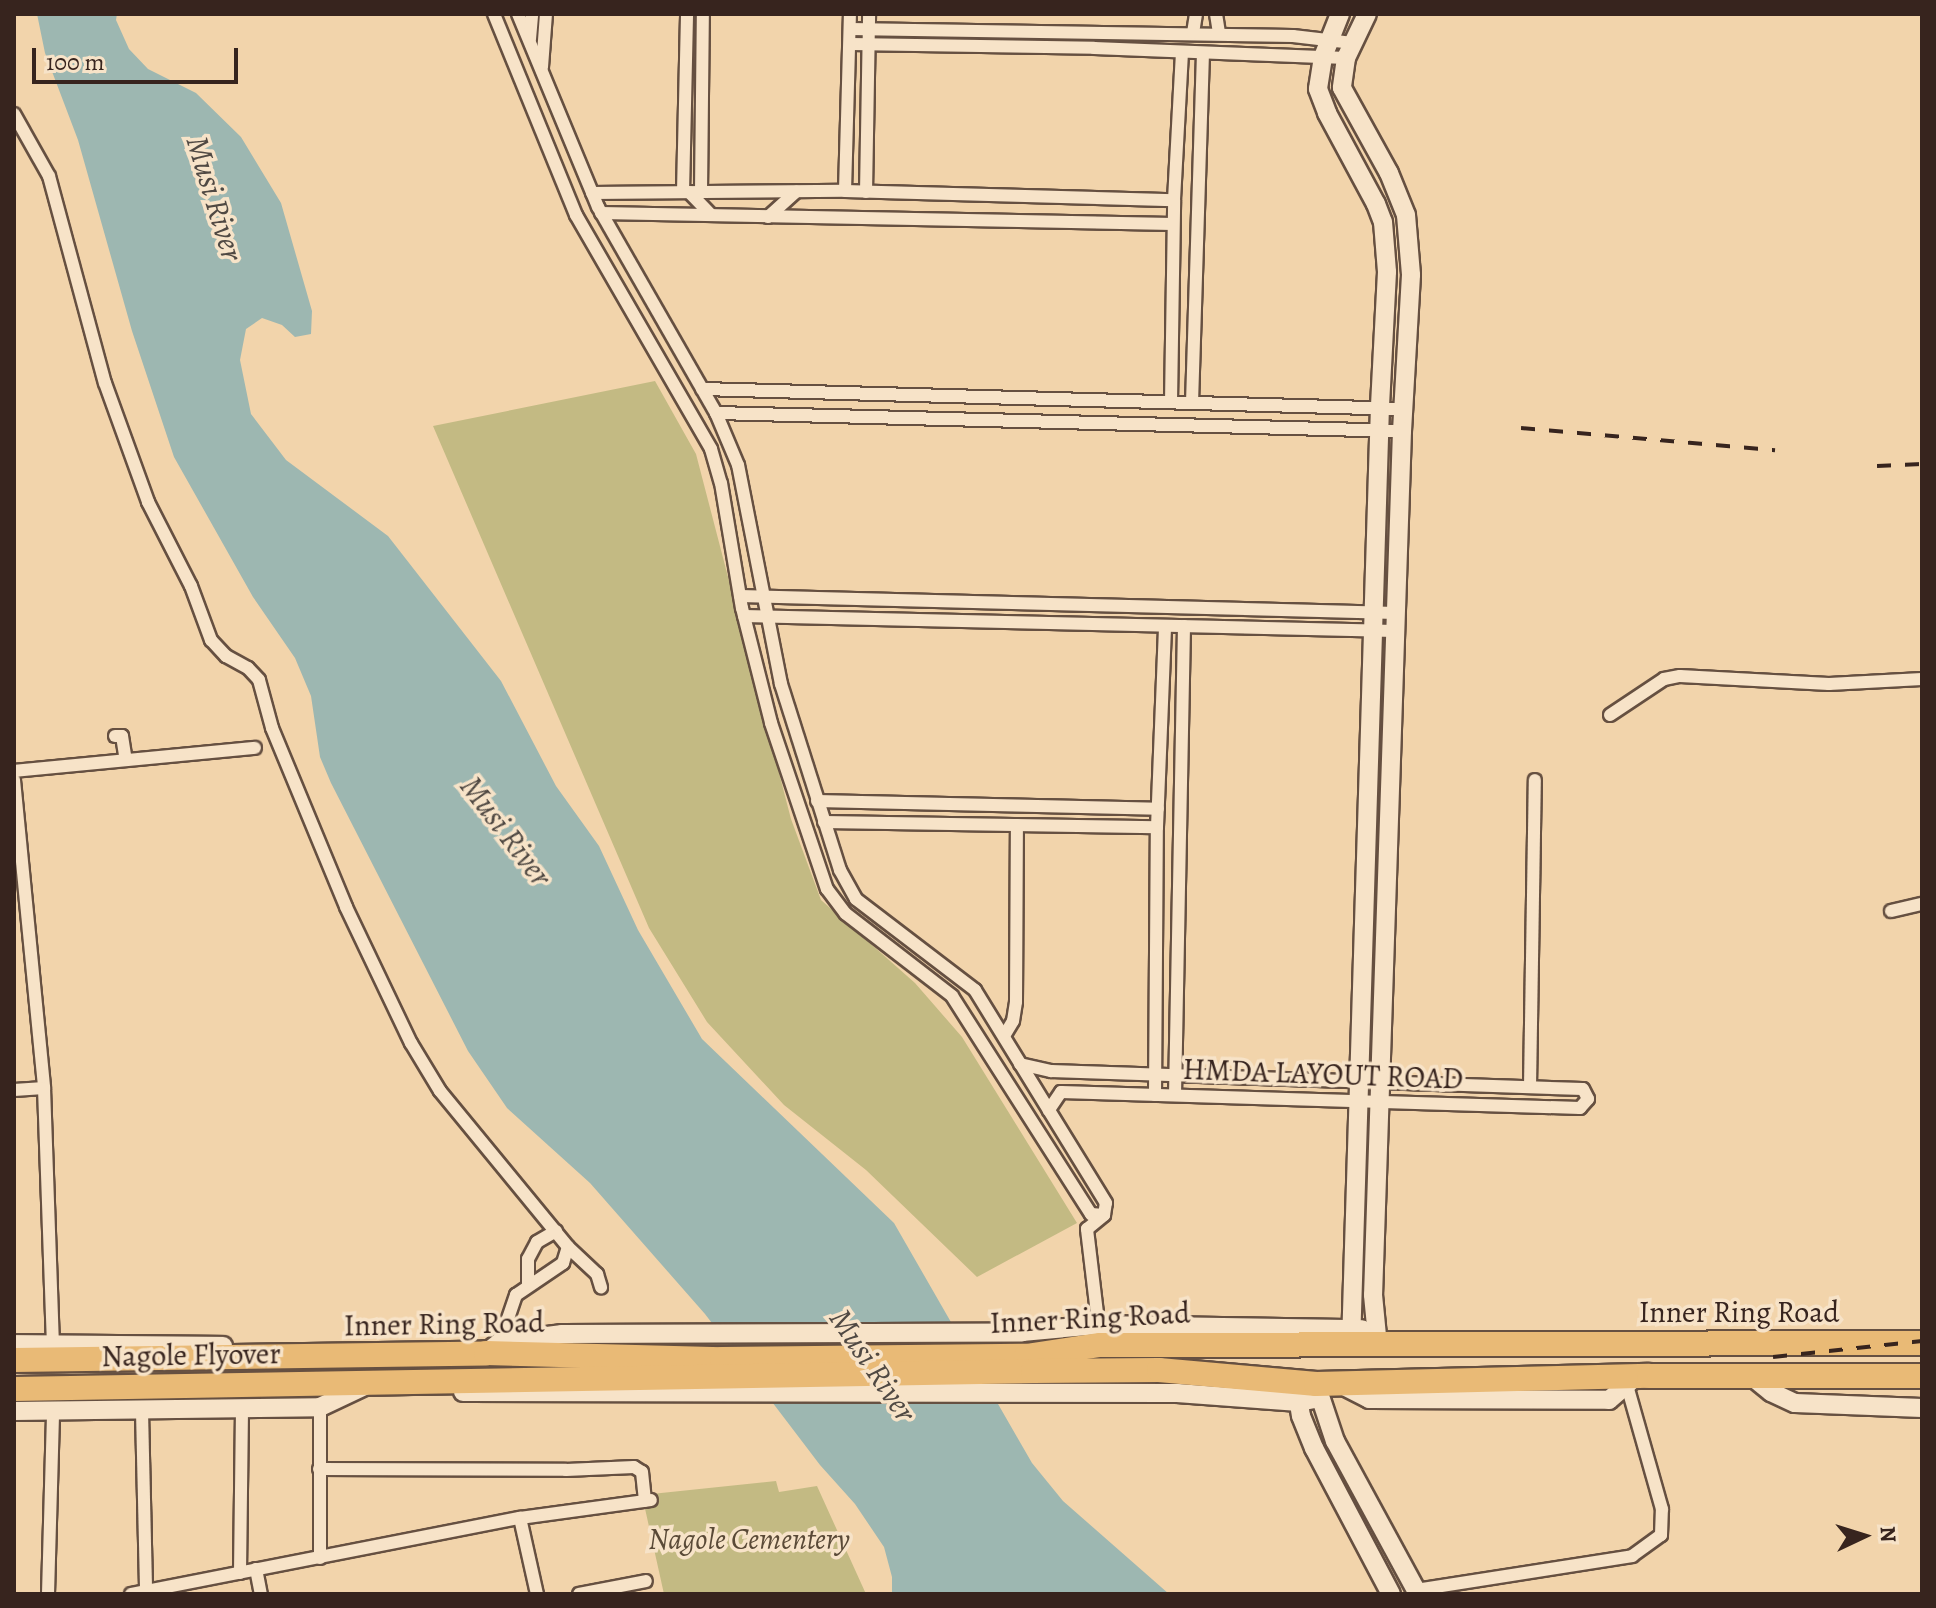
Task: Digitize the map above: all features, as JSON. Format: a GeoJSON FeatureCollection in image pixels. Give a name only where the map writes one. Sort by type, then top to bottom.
{"type":"FeatureCollection","features":[{"type":"Feature","properties":{"kind":"highway","name":"Inner Ring Road"},"geometry":{"type":"LineString","coordinates":[[261,1359],[493,1347],[726,1369],[942,1344],[1026,1356],[1099,1335],[1922,1343]]}},
{"type":"Feature","properties":{"kind":"highway","name":"Nagole Flyover"},"geometry":{"type":"LineString","coordinates":[[14,1360],[261,1359]]}},
{"type":"Feature","properties":{"kind":"highway","name":"Inner Ring Road"},"geometry":{"type":"LineString","coordinates":[[370,1384],[726,1369],[1159,1370],[1314,1390],[1750,1375],[1922,1376]]}},
{"type":"Feature","properties":{"kind":"highway","name":"Nagole Flyover"},"geometry":{"type":"LineString","coordinates":[[14,1389],[370,1384]]}},
{"type":"Feature","properties":{"kind":"street"},"geometry":{"type":"LineString","coordinates":[[494,14],[576,215],[711,449],[744,616],[771,723],[827,889],[846,914],[952,996],[1091,1214],[1104,1215]]}},
{"type":"Feature","properties":{"kind":"street"},"geometry":{"type":"LineString","coordinates":[[518,14],[601,213],[716,413],[738,465],[781,684],[840,870],[856,899],[975,990],[1106,1203],[1104,1215],[1087,1229],[1099,1335]]}},
{"type":"Feature","properties":{"kind":"street"},"geometry":{"type":"LineString","coordinates":[[530,44],[532,14]]}},
{"type":"Feature","properties":{"kind":"street"},"geometry":{"type":"LineString","coordinates":[[542,69],[546,14]]}},
{"type":"Feature","properties":{"kind":"street"},"geometry":{"type":"LineString","coordinates":[[687,14],[691,192],[711,215]]}},
{"type":"Feature","properties":{"kind":"street"},"geometry":{"type":"LineString","coordinates":[[691,192],[703,14]]}},
{"type":"Feature","properties":{"kind":"street"},"geometry":{"type":"LineString","coordinates":[[845,191],[850,14]]}},
{"type":"Feature","properties":{"kind":"street"},"geometry":{"type":"LineString","coordinates":[[866,192],[869,14]]}},
{"type":"Feature","properties":{"kind":"street"},"geometry":{"type":"LineString","coordinates":[[1193,33],[1196,14]]}},
{"type":"Feature","properties":{"kind":"street"},"geometry":{"type":"LineString","coordinates":[[1216,14],[1219,34]]}},
{"type":"Feature","properties":{"kind":"street"},"geometry":{"type":"LineString","coordinates":[[1340,14],[1326,48],[1318,89],[1383,222],[1387,272],[1379,429],[1376,612],[1352,1337]]}},
{"type":"Feature","properties":{"kind":"street"},"geometry":{"type":"LineString","coordinates":[[1367,14],[1350,51],[1342,88],[1389,173],[1406,215],[1411,275],[1402,431],[1373,1295],[1378,1337]]}},
{"type":"Feature","properties":{"kind":"street"},"geometry":{"type":"LineString","coordinates":[[850,29],[1219,34],[1350,51]]}},
{"type":"Feature","properties":{"kind":"street"},"geometry":{"type":"LineString","coordinates":[[851,44],[1203,54],[1326,48]]}},
{"type":"Feature","properties":{"kind":"street"},"geometry":{"type":"LineString","coordinates":[[1171,402],[1173,224],[1182,52]]}},
{"type":"Feature","properties":{"kind":"street"},"geometry":{"type":"LineString","coordinates":[[1192,403],[1203,54]]}},
{"type":"Feature","properties":{"kind":"street"},"geometry":{"type":"LineString","coordinates":[[14,114],[49,176],[105,383],[148,502],[191,586],[211,640],[226,656],[248,668],[259,680],[272,728],[335,880],[411,1043],[440,1091],[568,1247],[597,1274],[601,1287]]}},
{"type":"Feature","properties":{"kind":"street"},"geometry":{"type":"LineString","coordinates":[[592,193],[845,191],[1174,200]]}},
{"type":"Feature","properties":{"kind":"street"},"geometry":{"type":"LineString","coordinates":[[733,216],[761,192]]}},
{"type":"Feature","properties":{"kind":"street"},"geometry":{"type":"LineString","coordinates":[[768,217],[796,192]]}},
{"type":"Feature","properties":{"kind":"street"},"geometry":{"type":"LineString","coordinates":[[601,213],[1173,224]]}},
{"type":"Feature","properties":{"kind":"street"},"geometry":{"type":"LineString","coordinates":[[702,389],[1404,409]]}},
{"type":"Feature","properties":{"kind":"street"},"geometry":{"type":"LineString","coordinates":[[716,413],[1402,431]]}},
{"type":"Feature","properties":{"kind":"street"},"geometry":{"type":"LineString","coordinates":[[740,596],[1376,612],[1396,622]]}},
{"type":"Feature","properties":{"kind":"street"},"geometry":{"type":"LineString","coordinates":[[744,616],[1374,632],[1396,622]]}},
{"type":"Feature","properties":{"kind":"street"},"geometry":{"type":"LineString","coordinates":[[1155,1095],[1157,827],[1165,626]]}},
{"type":"Feature","properties":{"kind":"street"},"geometry":{"type":"LineString","coordinates":[[1175,1095],[1184,626]]}},
{"type":"Feature","properties":{"kind":"street"},"geometry":{"type":"LineString","coordinates":[[1610,715],[1664,679],[1680,676],[1829,684],[1922,679]]}},
{"type":"Feature","properties":{"kind":"street"},"geometry":{"type":"LineString","coordinates":[[115,736],[122,736],[126,760]]}},
{"type":"Feature","properties":{"kind":"street"},"geometry":{"type":"LineString","coordinates":[[14,771],[255,748]]}},
{"type":"Feature","properties":{"kind":"street"},"geometry":{"type":"LineString","coordinates":[[14,780],[44,1088],[53,1344]]}},
{"type":"Feature","properties":{"kind":"street"},"geometry":{"type":"LineString","coordinates":[[1531,1106],[1535,780]]}},
{"type":"Feature","properties":{"kind":"street"},"geometry":{"type":"LineString","coordinates":[[817,801],[1158,809]]}},
{"type":"Feature","properties":{"kind":"street"},"geometry":{"type":"LineString","coordinates":[[879,823],[882,802]]}},
{"type":"Feature","properties":{"kind":"street"},"geometry":{"type":"LineString","coordinates":[[824,822],[1157,827]]}},
{"type":"Feature","properties":{"kind":"street"},"geometry":{"type":"LineString","coordinates":[[1004,1036],[1013,1021],[1016,1002],[1017,825]]}},
{"type":"Feature","properties":{"kind":"street"},"geometry":{"type":"LineString","coordinates":[[1158,843],[1179,843]]}},
{"type":"Feature","properties":{"kind":"street"},"geometry":{"type":"LineString","coordinates":[[1891,911],[1922,904]]}},
{"type":"Feature","properties":{"kind":"street"},"geometry":{"type":"LineString","coordinates":[[952,996],[954,972]]}},
{"type":"Feature","properties":{"kind":"street"},"geometry":{"type":"LineString","coordinates":[[1020,1064],[1051,1071],[1530,1087]]}},
{"type":"Feature","properties":{"kind":"street","name":"HMDA LAYOUT ROAD"},"geometry":{"type":"LineString","coordinates":[[1049,1110],[1061,1092],[1585,1107],[1588,1099],[1583,1089],[1530,1087]]}},
{"type":"Feature","properties":{"kind":"street"},"geometry":{"type":"LineString","coordinates":[[14,1090],[44,1088]]}},
{"type":"Feature","properties":{"kind":"street"},"geometry":{"type":"LineString","coordinates":[[528,1285],[528,1259],[537,1242],[556,1231]]}},
{"type":"Feature","properties":{"kind":"street"},"geometry":{"type":"LineString","coordinates":[[493,1347],[516,1295],[563,1263],[568,1247]]}},
{"type":"Feature","properties":{"kind":"street"},"geometry":{"type":"LineString","coordinates":[[493,1347],[562,1334],[942,1344]]}},
{"type":"Feature","properties":{"kind":"street"},"geometry":{"type":"LineString","coordinates":[[14,1344],[237,1346],[261,1359]]}},
{"type":"Feature","properties":{"kind":"street"},"geometry":{"type":"LineString","coordinates":[[1750,1375],[1771,1392],[1795,1403],[1922,1408]]}},
{"type":"Feature","properties":{"kind":"street"},"geometry":{"type":"LineString","coordinates":[[1314,1390],[1335,1441],[1417,1592],[1632,1556],[1661,1535],[1662,1509],[1632,1380]]}},
{"type":"Feature","properties":{"kind":"street"},"geometry":{"type":"LineString","coordinates":[[408,1383],[442,1392],[633,1395],[1314,1390]]}},
{"type":"Feature","properties":{"kind":"street"},"geometry":{"type":"LineString","coordinates":[[14,1411],[320,1407],[370,1384]]}},
{"type":"Feature","properties":{"kind":"street"},"geometry":{"type":"LineString","coordinates":[[1314,1390],[1314,1448],[1391,1594]]}},
{"type":"Feature","properties":{"kind":"street"},"geometry":{"type":"LineString","coordinates":[[320,1407],[320,1558]]}},
{"type":"Feature","properties":{"kind":"street"},"geometry":{"type":"LineString","coordinates":[[240,1573],[242,1409]]}},
{"type":"Feature","properties":{"kind":"street"},"geometry":{"type":"LineString","coordinates":[[48,1594],[53,1411]]}},
{"type":"Feature","properties":{"kind":"street"},"geometry":{"type":"LineString","coordinates":[[142,1411],[146,1591]]}},
{"type":"Feature","properties":{"kind":"street"},"geometry":{"type":"LineString","coordinates":[[131,1594],[520,1518],[648,1501],[642,1472],[634,1467],[566,1470],[319,1469]]}},
{"type":"Feature","properties":{"kind":"street"},"geometry":{"type":"LineString","coordinates":[[520,1518],[537,1594]]}},
{"type":"Feature","properties":{"kind":"street"},"geometry":{"type":"LineString","coordinates":[[256,1569],[261,1594]]}},
{"type":"Feature","properties":{"kind":"street"},"geometry":{"type":"LineString","coordinates":[[579,1594],[646,1581]]}},
{"type":"Feature","properties":{"kind":"green space"},"geometry":{"type":"Polygon","coordinates":[[[655,381],[696,454],[791,819],[821,900],[915,983],[962,1037],[1077,1223],[977,1277],[866,1170],[784,1105],[707,1022],[649,928],[433,426],[655,381]]]}},
{"type":"Feature","properties":{"kind":"green space","name":"Nagole Cementery"},"geometry":{"type":"Polygon","coordinates":[[[776,1481],[779,1492],[817,1486],[866,1594],[664,1594],[642,1495],[776,1481]]]}},
{"type":"Feature","properties":{"kind":"water","name":"Musi River"},"geometry":{"type":"Polygon","coordinates":[[[37,14],[117,14],[116,20],[129,49],[148,69],[196,93],[241,137],[281,203],[312,311],[311,334],[295,337],[282,325],[262,318],[246,329],[240,360],[251,414],[286,460],[388,536],[501,681],[556,786],[599,846],[638,930],[702,1039],[894,1223],[1032,1463],[1063,1501],[1169,1594],[892,1594],[892,1577],[884,1547],[855,1504],[820,1465],[705,1314],[590,1183],[507,1108],[468,1051],[331,783],[320,757],[311,696],[295,658],[253,597],[174,457],[132,331],[78,140],[45,53],[37,14]]]}},
{"type":"Feature","properties":{"kind":"railway"},"geometry":{"type":"LineString","coordinates":[[1521,428],[1775,450]]}},
{"type":"Feature","properties":{"kind":"railway"},"geometry":{"type":"LineString","coordinates":[[1877,466],[1922,464]]}},
{"type":"Feature","properties":{"kind":"railway"},"geometry":{"type":"LineString","coordinates":[[1773,1357],[1922,1341]]}}]}
